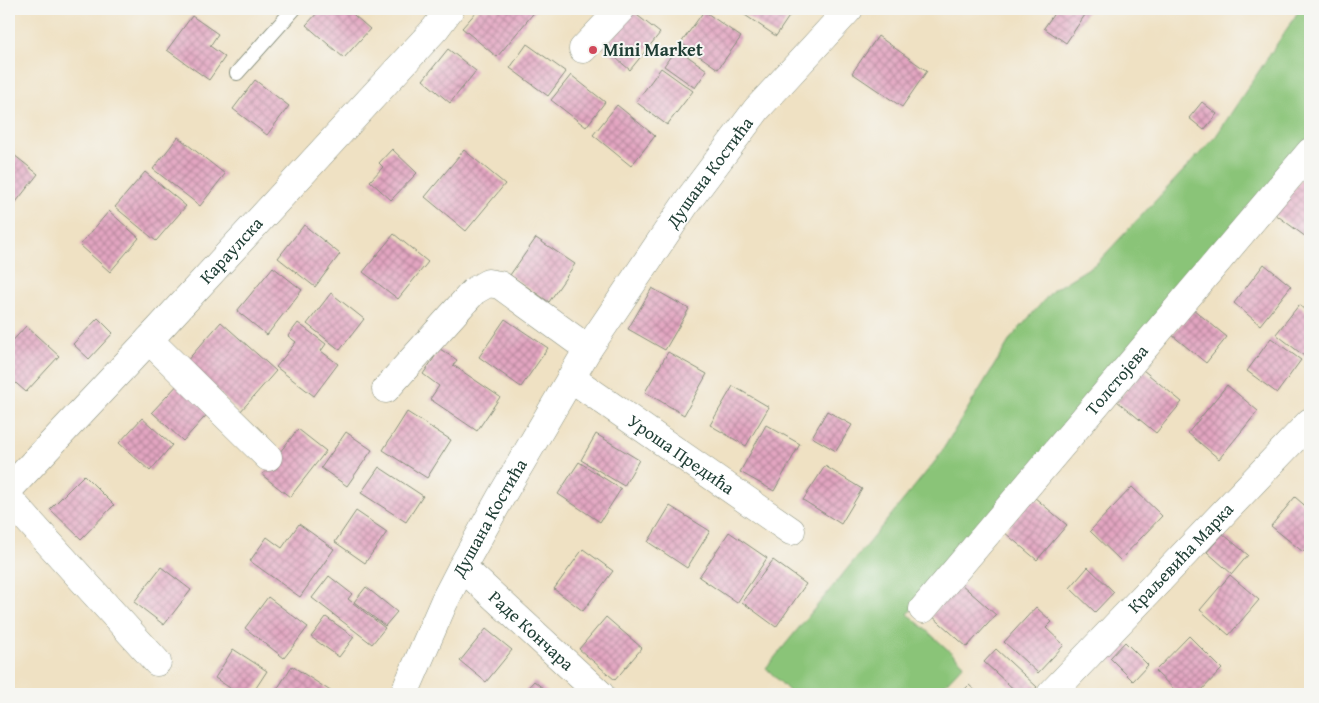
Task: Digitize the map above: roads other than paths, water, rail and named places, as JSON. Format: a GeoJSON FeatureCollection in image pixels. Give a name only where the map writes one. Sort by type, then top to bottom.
{"type":"FeatureCollection","features":[{"type":"Feature","properties":{"kind":"street","name":"Караулска"},"geometry":{"type":"LineString","coordinates":[[9,489],[435,29],[450,9]]}},
{"type":"Feature","properties":{"kind":"street"},"geometry":{"type":"LineString","coordinates":[[583,49],[621,9]]}},
{"type":"Feature","properties":{"kind":"street","name":"Душана Костића"},"geometry":{"type":"LineString","coordinates":[[404,694],[444,602],[462,567],[588,349],[687,202],[757,109],[849,9]]}},
{"type":"Feature","properties":{"kind":"street","name":"Толстојева"},"geometry":{"type":"LineString","coordinates":[[923,609],[1310,152]]}},
{"type":"Feature","properties":{"kind":"street"},"geometry":{"type":"LineString","coordinates":[[386,390],[474,291],[488,283],[500,285],[588,349]]}},
{"type":"Feature","properties":{"kind":"street"},"geometry":{"type":"LineString","coordinates":[[149,340],[268,457]]}},
{"type":"Feature","properties":{"kind":"street","name":"Уроша Предића"},"geometry":{"type":"LineString","coordinates":[[571,378],[791,531]]}},
{"type":"Feature","properties":{"kind":"street","name":"Краљевића Марка"},"geometry":{"type":"LineString","coordinates":[[1051,694],[1310,422]]}},
{"type":"Feature","properties":{"kind":"street"},"geometry":{"type":"LineString","coordinates":[[9,499],[157,662]]}},
{"type":"Feature","properties":{"kind":"street","name":"Раде Кончара"},"geometry":{"type":"LineString","coordinates":[[462,567],[600,694]]}},
{"type":"Feature","properties":{"kind":"lane"},"geometry":{"type":"LineString","coordinates":[[236,73],[294,9]]}},
{"type":"Feature","properties":{"kind":"place","name":"Mini Market"},"geometry":{"type":"Point","coordinates":[593,50]}}]}
